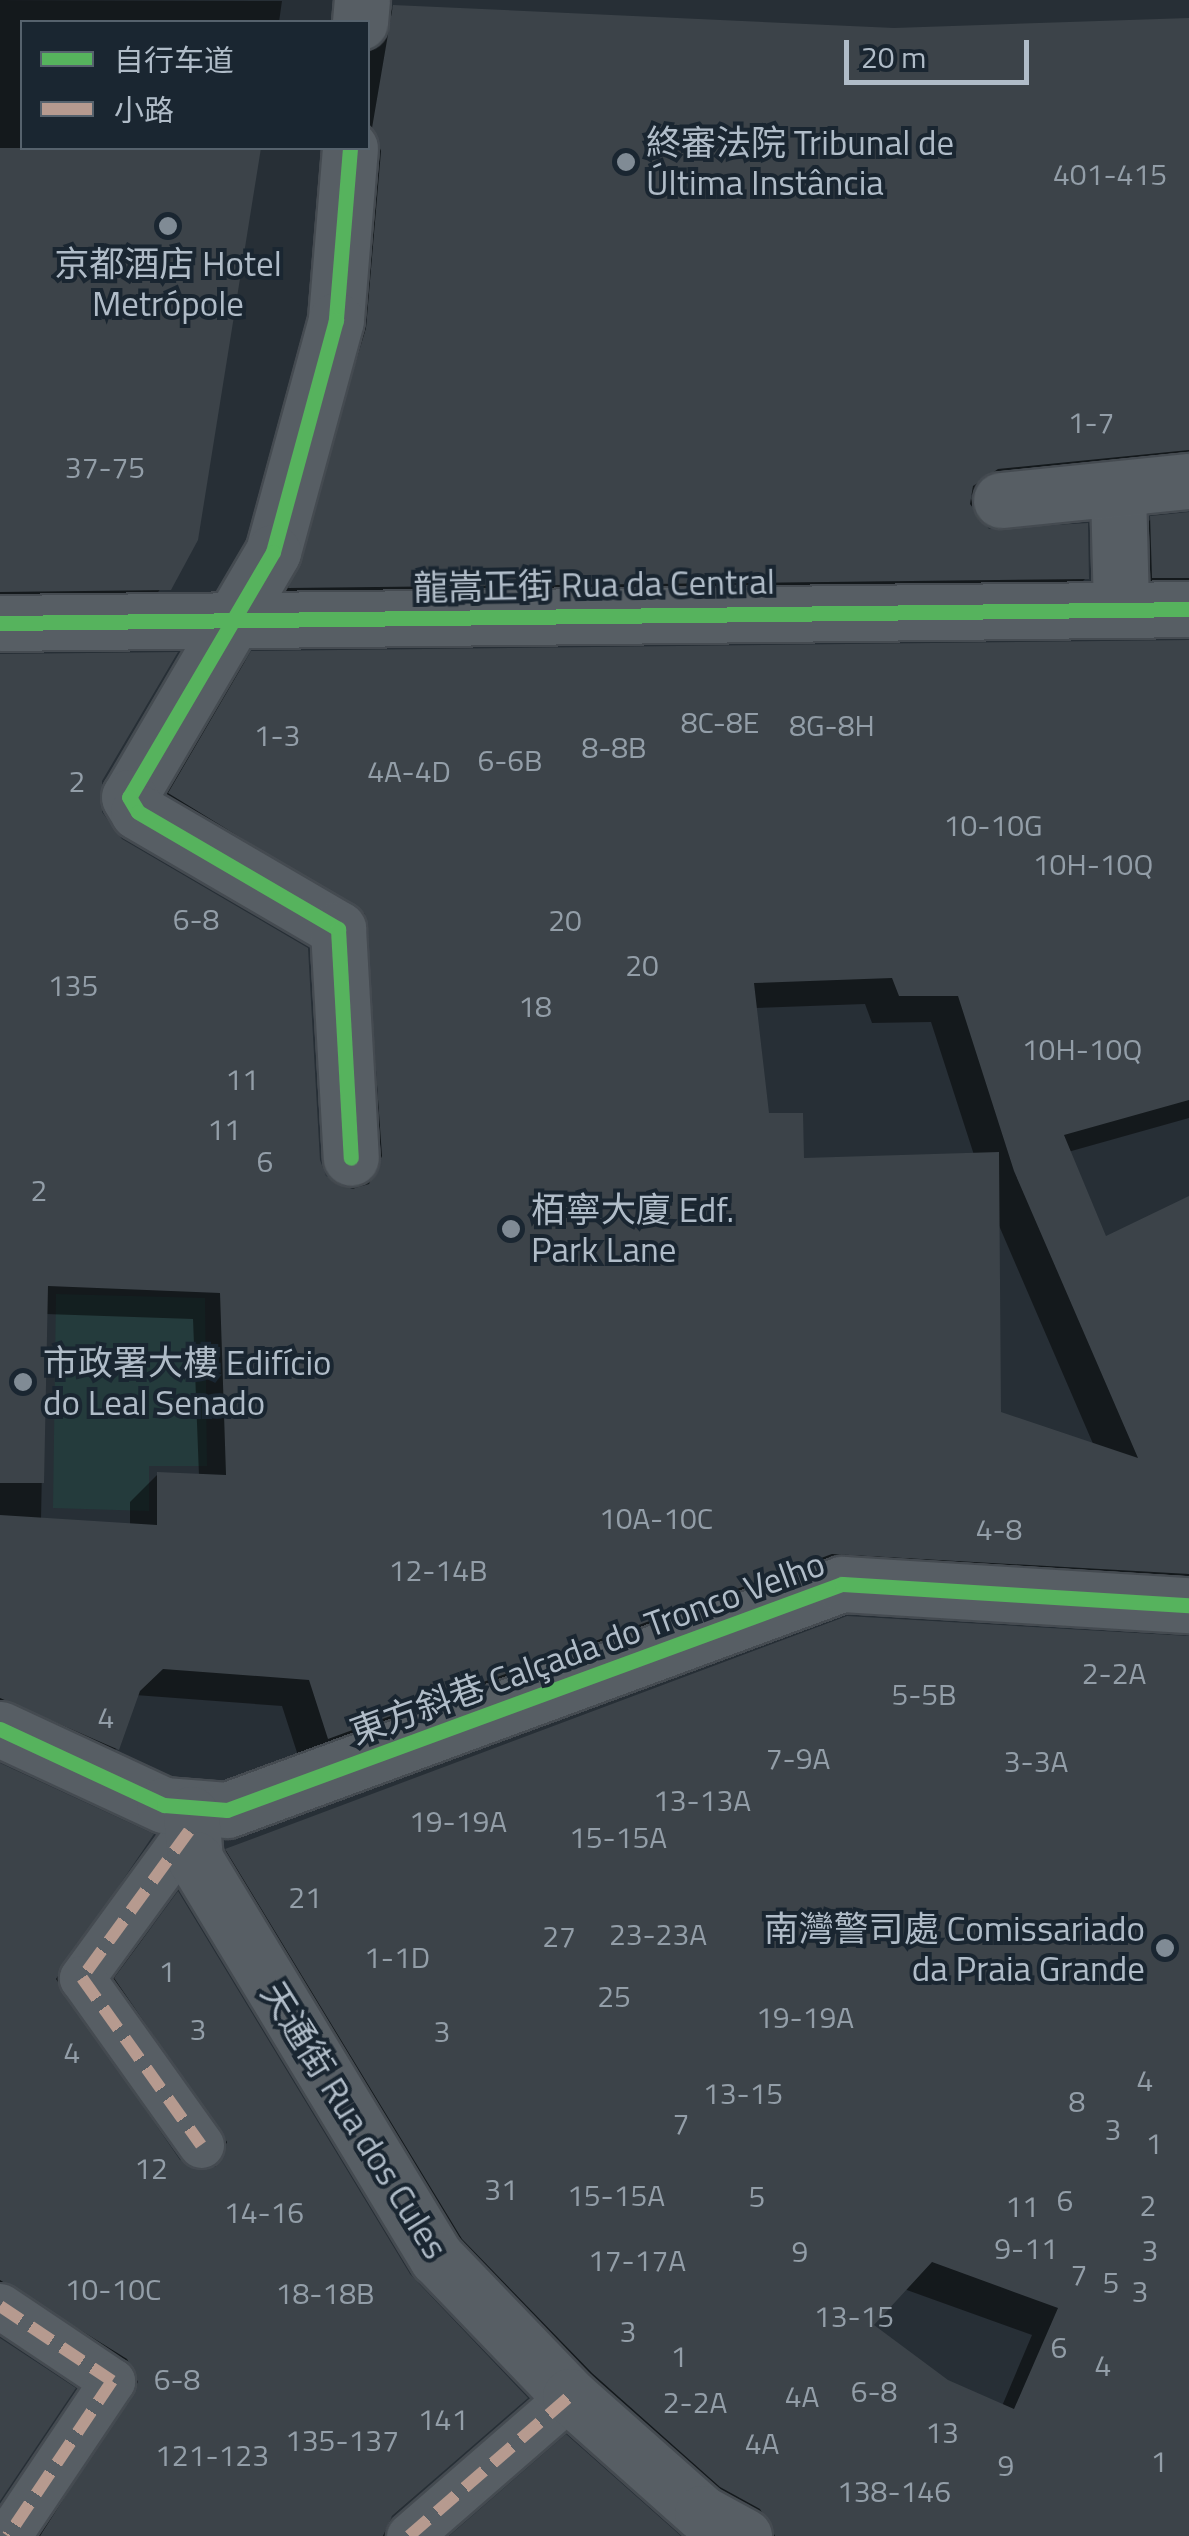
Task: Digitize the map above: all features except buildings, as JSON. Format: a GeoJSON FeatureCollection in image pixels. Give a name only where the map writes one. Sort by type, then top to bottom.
{"type":"FeatureCollection","features":[{"type":"Feature","properties":{"kind":"street"},"geometry":{"type":"LineString","coordinates":[[350,150],[336,320],[273,552],[129,797],[138,812],[338,929],[351,1158]]}},
{"type":"Feature","properties":{"kind":"street"},"geometry":{"type":"LineString","coordinates":[[1001,500],[1118,492],[1189,481]]}},
{"type":"Feature","properties":{"kind":"street"},"geometry":{"type":"LineString","coordinates":[[1118,492],[1120,607]]}},
{"type":"Feature","properties":{"kind":"street","name":"龍嵩正街 Rua da Central"},"geometry":{"type":"LineString","coordinates":[[0,623],[1189,609]]}},
{"type":"Feature","properties":{"kind":"street","name":"東方斜巷 Calçada do Tronco Velho"},"geometry":{"type":"LineString","coordinates":[[190,1822],[842,1584],[1189,1606]]}},
{"type":"Feature","properties":{"kind":"street"},"geometry":{"type":"LineString","coordinates":[[0,1729],[190,1822],[82,1978],[201,2145]]}},
{"type":"Feature","properties":{"kind":"street","name":"天通街 Rua dos Cules"},"geometry":{"type":"LineString","coordinates":[[190,1822],[196,1858],[437,2258],[570,2396],[702,2514],[744,2536]]}},
{"type":"Feature","properties":{"kind":"street"},"geometry":{"type":"LineString","coordinates":[[0,2306],[112,2382],[8,2536]]}},
{"type":"Feature","properties":{"kind":"street"},"geometry":{"type":"LineString","coordinates":[[409,2536],[570,2396]]}},
{"type":"Feature","properties":{"kind":"green space"},"geometry":{"type":"Polygon","coordinates":[[[56,1294],[205,1298],[207,1466],[149,1466],[149,1511],[53,1508],[56,1294]]]}},
{"type":"Feature","properties":{"kind":"marked path"},"geometry":{"type":"LineString","coordinates":[[189,1831],[82,1978],[201,2145]]}},
{"type":"Feature","properties":{"kind":"marked path"},"geometry":{"type":"LineString","coordinates":[[0,2306],[112,2381],[8,2536]]}},
{"type":"Feature","properties":{"kind":"marked path"},"geometry":{"type":"LineString","coordinates":[[409,2536],[570,2396]]}},
{"type":"Feature","properties":{"kind":"cycle path"},"geometry":{"type":"LineString","coordinates":[[350,150],[336,320],[273,552],[129,797],[138,812],[338,929],[351,1158]]}},
{"type":"Feature","properties":{"kind":"cycle path"},"geometry":{"type":"LineString","coordinates":[[0,623],[1189,609]]}},
{"type":"Feature","properties":{"kind":"cycle path"},"geometry":{"type":"LineString","coordinates":[[0,1729],[164,1805],[227,1810],[842,1584],[1189,1605]]}},
{"type":"Feature","properties":{"kind":"place","name":"終審法院 Tribunal de Última Instância"},"geometry":{"type":"Point","coordinates":[626,162]}},
{"type":"Feature","properties":{"kind":"place","name":"京都酒店 Hotel Metrópole"},"geometry":{"type":"Point","coordinates":[168,226]}},
{"type":"Feature","properties":{"kind":"place","name":"栢寧大廈 Edf. Park Lane"},"geometry":{"type":"Point","coordinates":[511,1229]}},
{"type":"Feature","properties":{"kind":"place","name":"市政署大樓 Edifício do Leal Senado"},"geometry":{"type":"Point","coordinates":[23,1382]}},
{"type":"Feature","properties":{"kind":"place","name":"南灣警司處 Comissariado da Praia Grande"},"geometry":{"type":"Point","coordinates":[1165,1948]}}]}
